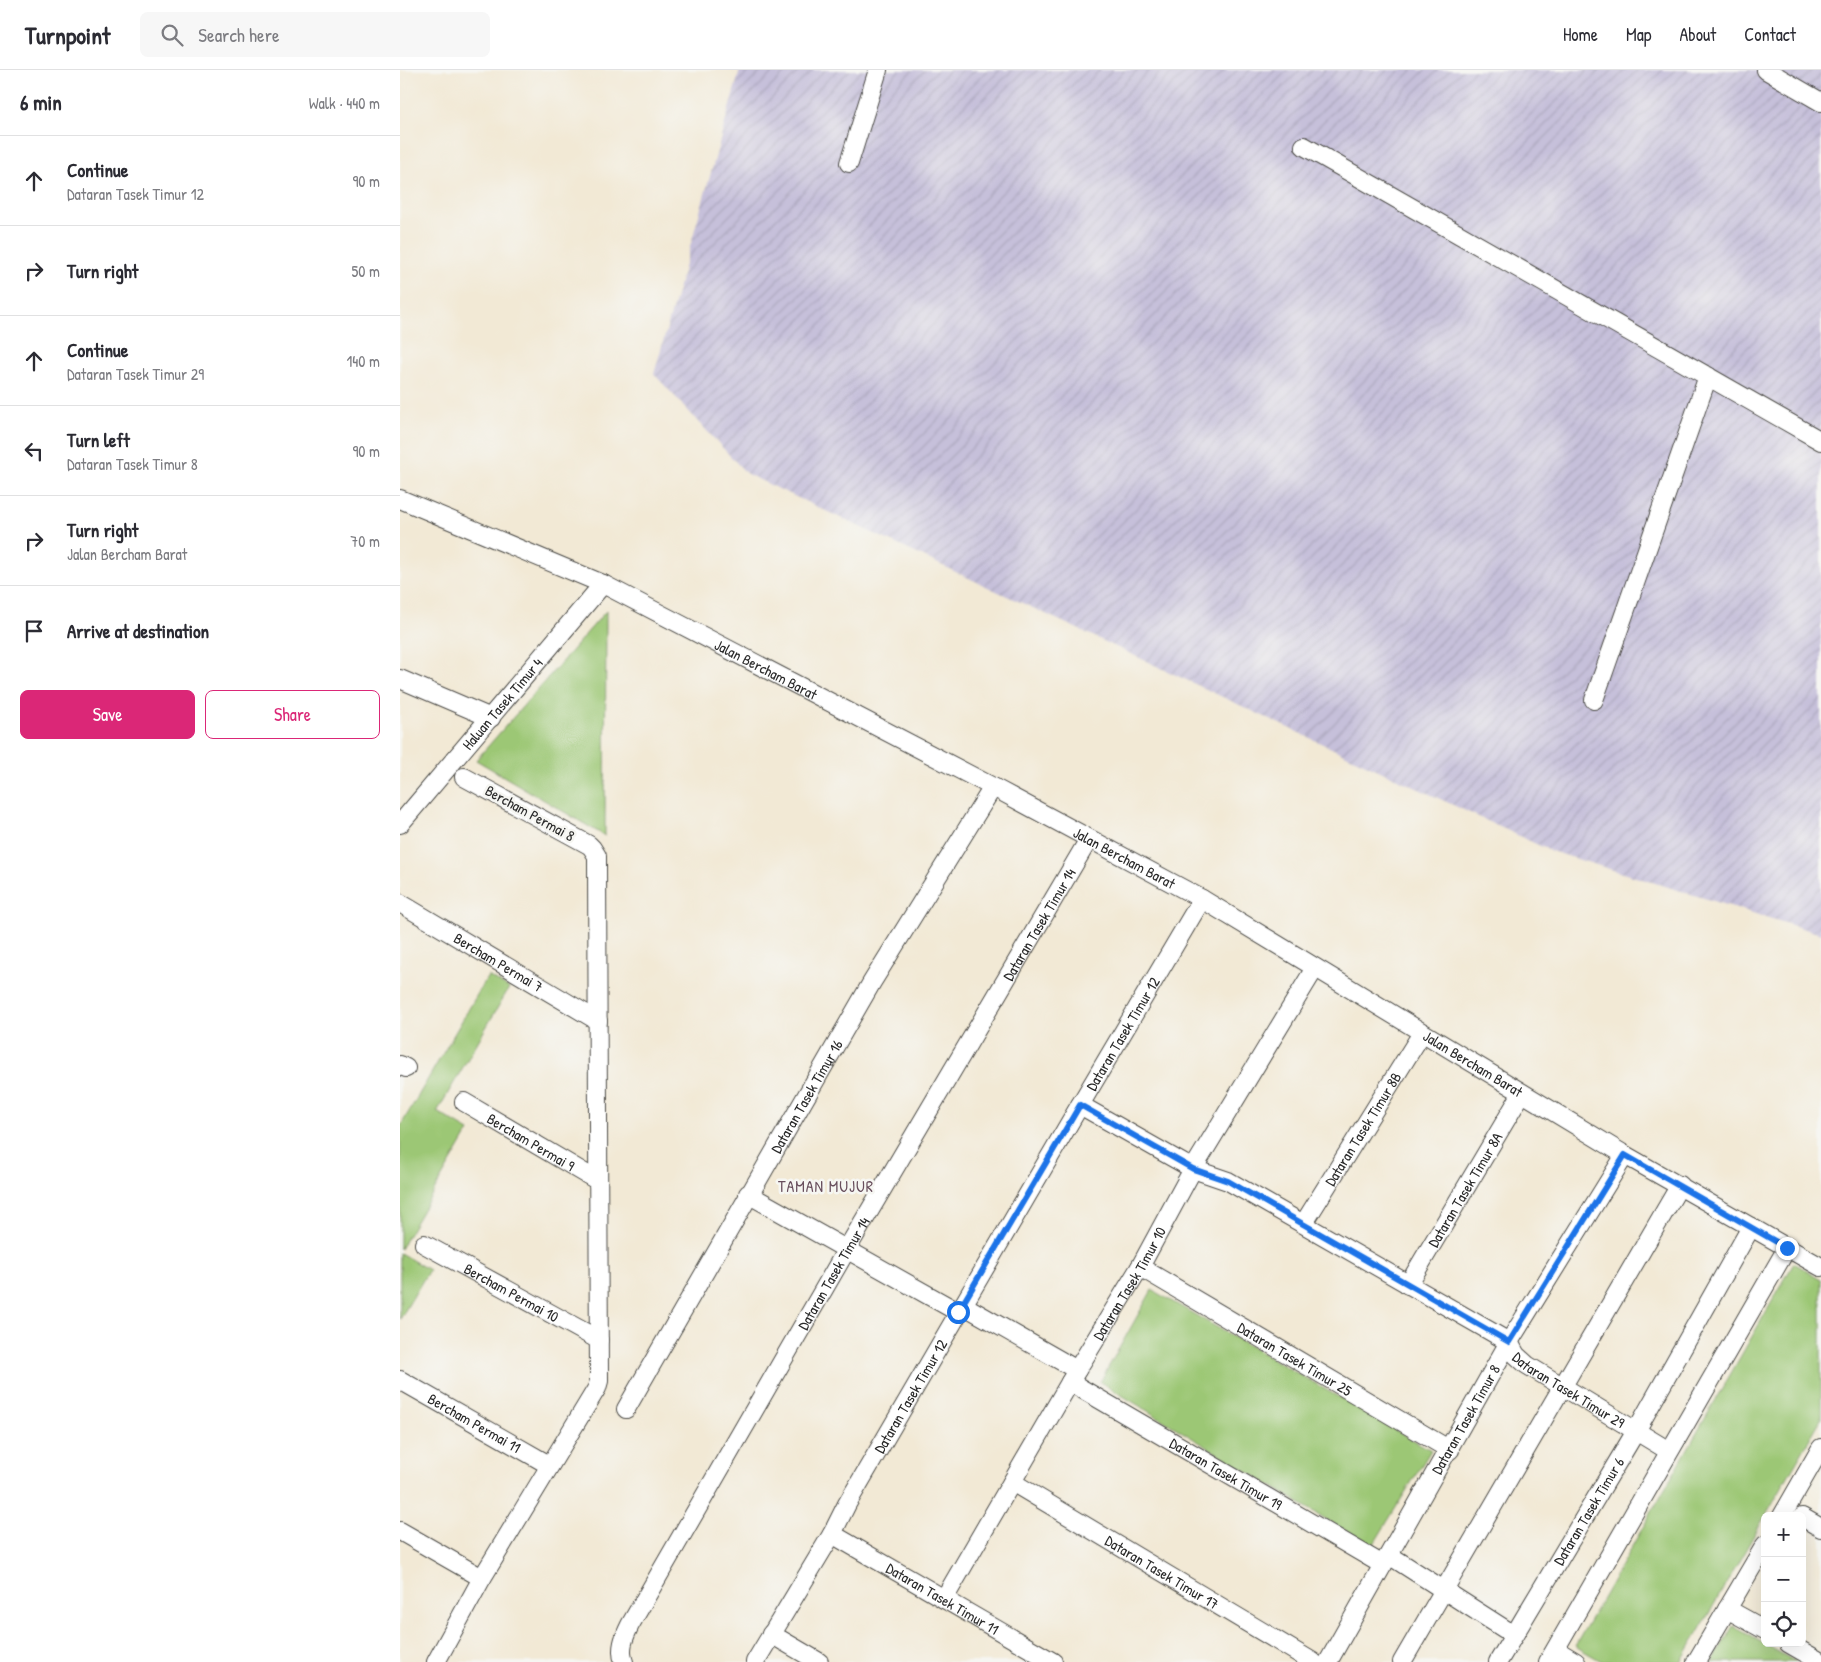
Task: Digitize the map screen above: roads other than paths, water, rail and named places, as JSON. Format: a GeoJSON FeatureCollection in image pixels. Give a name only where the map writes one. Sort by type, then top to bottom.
{"type":"FeatureCollection","features":[{"type":"Feature","properties":{"kind":"street"},"geometry":{"type":"LineString","coordinates":[[849,163],[878,70]]}},
{"type":"Feature","properties":{"kind":"street"},"geometry":{"type":"LineString","coordinates":[[1766,70],[1821,102]]}},
{"type":"Feature","properties":{"kind":"street"},"geometry":{"type":"LineString","coordinates":[[1304,146],[1821,441]]}},
{"type":"Feature","properties":{"kind":"street"},"geometry":{"type":"LineString","coordinates":[[1594,700],[1708,376]]}},
{"type":"Feature","properties":{"kind":"street","name":"Jalan Bercham Barat"},"geometry":{"type":"LineString","coordinates":[[400,499],[603,584],[994,787],[1202,899],[1625,1155],[1821,1267]]}},
{"type":"Feature","properties":{"kind":"street","name":"Haluan Tasek Timur 4"},"geometry":{"type":"LineString","coordinates":[[400,824],[603,584]]}},
{"type":"Feature","properties":{"kind":"street"},"geometry":{"type":"LineString","coordinates":[[400,680],[491,718]]}},
{"type":"Feature","properties":{"kind":"street","name":"Bercham Permai 8"},"geometry":{"type":"LineString","coordinates":[[464,776],[588,845],[595,852],[598,860],[598,1021]]}},
{"type":"Feature","properties":{"kind":"street","name":"Dataran Tasek Timur 16"},"geometry":{"type":"LineString","coordinates":[[626,1409],[748,1194],[872,982],[994,787]]}},
{"type":"Feature","properties":{"kind":"street","name":"Dataran Tasek Timur 14"},"geometry":{"type":"LineString","coordinates":[[624,1662],[622,1646],[630,1625],[847,1249],[1089,839]]}},
{"type":"Feature","properties":{"kind":"street","name":"Dataran Tasek Timur 12"},"geometry":{"type":"LineString","coordinates":[[755,1662],[832,1534],[847,1504],[1202,899]]}},
{"type":"Feature","properties":{"kind":"street","name":"Bercham Permai 7"},"geometry":{"type":"LineString","coordinates":[[400,903],[598,1021]]}},
{"type":"Feature","properties":{"kind":"street","name":"Dataran Tasek Timur 10"},"geometry":{"type":"LineString","coordinates":[[944,1599],[1140,1267],[1193,1169],[1314,968]]}},
{"type":"Feature","properties":{"kind":"street"},"geometry":{"type":"LineString","coordinates":[[436,1662],[482,1578],[598,1385],[598,1021]]}},
{"type":"Feature","properties":{"kind":"street","name":"Dataran Tasek Timur 8B"},"geometry":{"type":"LineString","coordinates":[[1304,1223],[1422,1033]]}},
{"type":"Feature","properties":{"kind":"street","name":"Dataran Tasek Timur 8A"},"geometry":{"type":"LineString","coordinates":[[1408,1285],[1522,1093]]}},
{"type":"Feature","properties":{"kind":"street","name":"Bercham Permai 9"},"geometry":{"type":"LineString","coordinates":[[464,1102],[598,1181]]}},
{"type":"Feature","properties":{"kind":"street","name":"Dataran Tasek Timur 29"},"geometry":{"type":"LineString","coordinates":[[1080,1105],[1193,1169],[1228,1181],[1509,1342],[1521,1360],[1669,1451]]}},
{"type":"Feature","properties":{"kind":"street","name":"Dataran Tasek Timur 8"},"geometry":{"type":"LineString","coordinates":[[1328,1662],[1450,1450],[1509,1342],[1625,1155]]}},
{"type":"Feature","properties":{"kind":"street"},"geometry":{"type":"LineString","coordinates":[[1402,1662],[1680,1186]]}},
{"type":"Feature","properties":{"kind":"street","name":"Dataran Tasek Timur 19"},"geometry":{"type":"LineString","coordinates":[[748,1194],[961,1309],[1386,1560],[1444,1590],[1514,1635]]}},
{"type":"Feature","properties":{"kind":"street","name":"Dataran Tasek Timur 6"},"geometry":{"type":"LineString","coordinates":[[1498,1662],[1636,1431],[1751,1227]]}},
{"type":"Feature","properties":{"kind":"street","name":"Bercham Permai 10"},"geometry":{"type":"LineString","coordinates":[[424,1244],[599,1340]]}},
{"type":"Feature","properties":{"kind":"street"},"geometry":{"type":"LineString","coordinates":[[1576,1662],[1552,1656],[1787,1248]]}},
{"type":"Feature","properties":{"kind":"street","name":"Dataran Tasek Timur 25"},"geometry":{"type":"LineString","coordinates":[[1140,1267],[1450,1450]]}},
{"type":"Feature","properties":{"kind":"street","name":"Bercham Permai 11"},"geometry":{"type":"LineString","coordinates":[[400,1380],[549,1466]]}},
{"type":"Feature","properties":{"kind":"street"},"geometry":{"type":"LineString","coordinates":[[1794,1512],[1821,1448]]}},
{"type":"Feature","properties":{"kind":"street","name":"Dataran Tasek Timur 17"},"geometry":{"type":"LineString","coordinates":[[1012,1482],[1313,1662]]}},
{"type":"Feature","properties":{"kind":"street"},"geometry":{"type":"LineString","coordinates":[[1806,1520],[1821,1528]]}},
{"type":"Feature","properties":{"kind":"street"},"geometry":{"type":"LineString","coordinates":[[400,1532],[482,1578]]}},
{"type":"Feature","properties":{"kind":"street","name":"Dataran Tasek Timur 11"},"geometry":{"type":"LineString","coordinates":[[832,1534],[1053,1662]]}},
{"type":"Feature","properties":{"kind":"street"},"geometry":{"type":"LineString","coordinates":[[1696,1662],[1761,1552]]}},
{"type":"Feature","properties":{"kind":"street"},"geometry":{"type":"LineString","coordinates":[[1727,1609],[1761,1628]]}},
{"type":"Feature","properties":{"kind":"street"},"geometry":{"type":"LineString","coordinates":[[771,1634],[819,1662]]}},
{"type":"Feature","properties":{"kind":"street"},"geometry":{"type":"LineString","coordinates":[[1795,1647],[1821,1662]]}},
{"type":"Feature","properties":{"kind":"district","name":"TAMAN MUJUR"},"geometry":{"type":"Point","coordinates":[826,1186]}}]}
